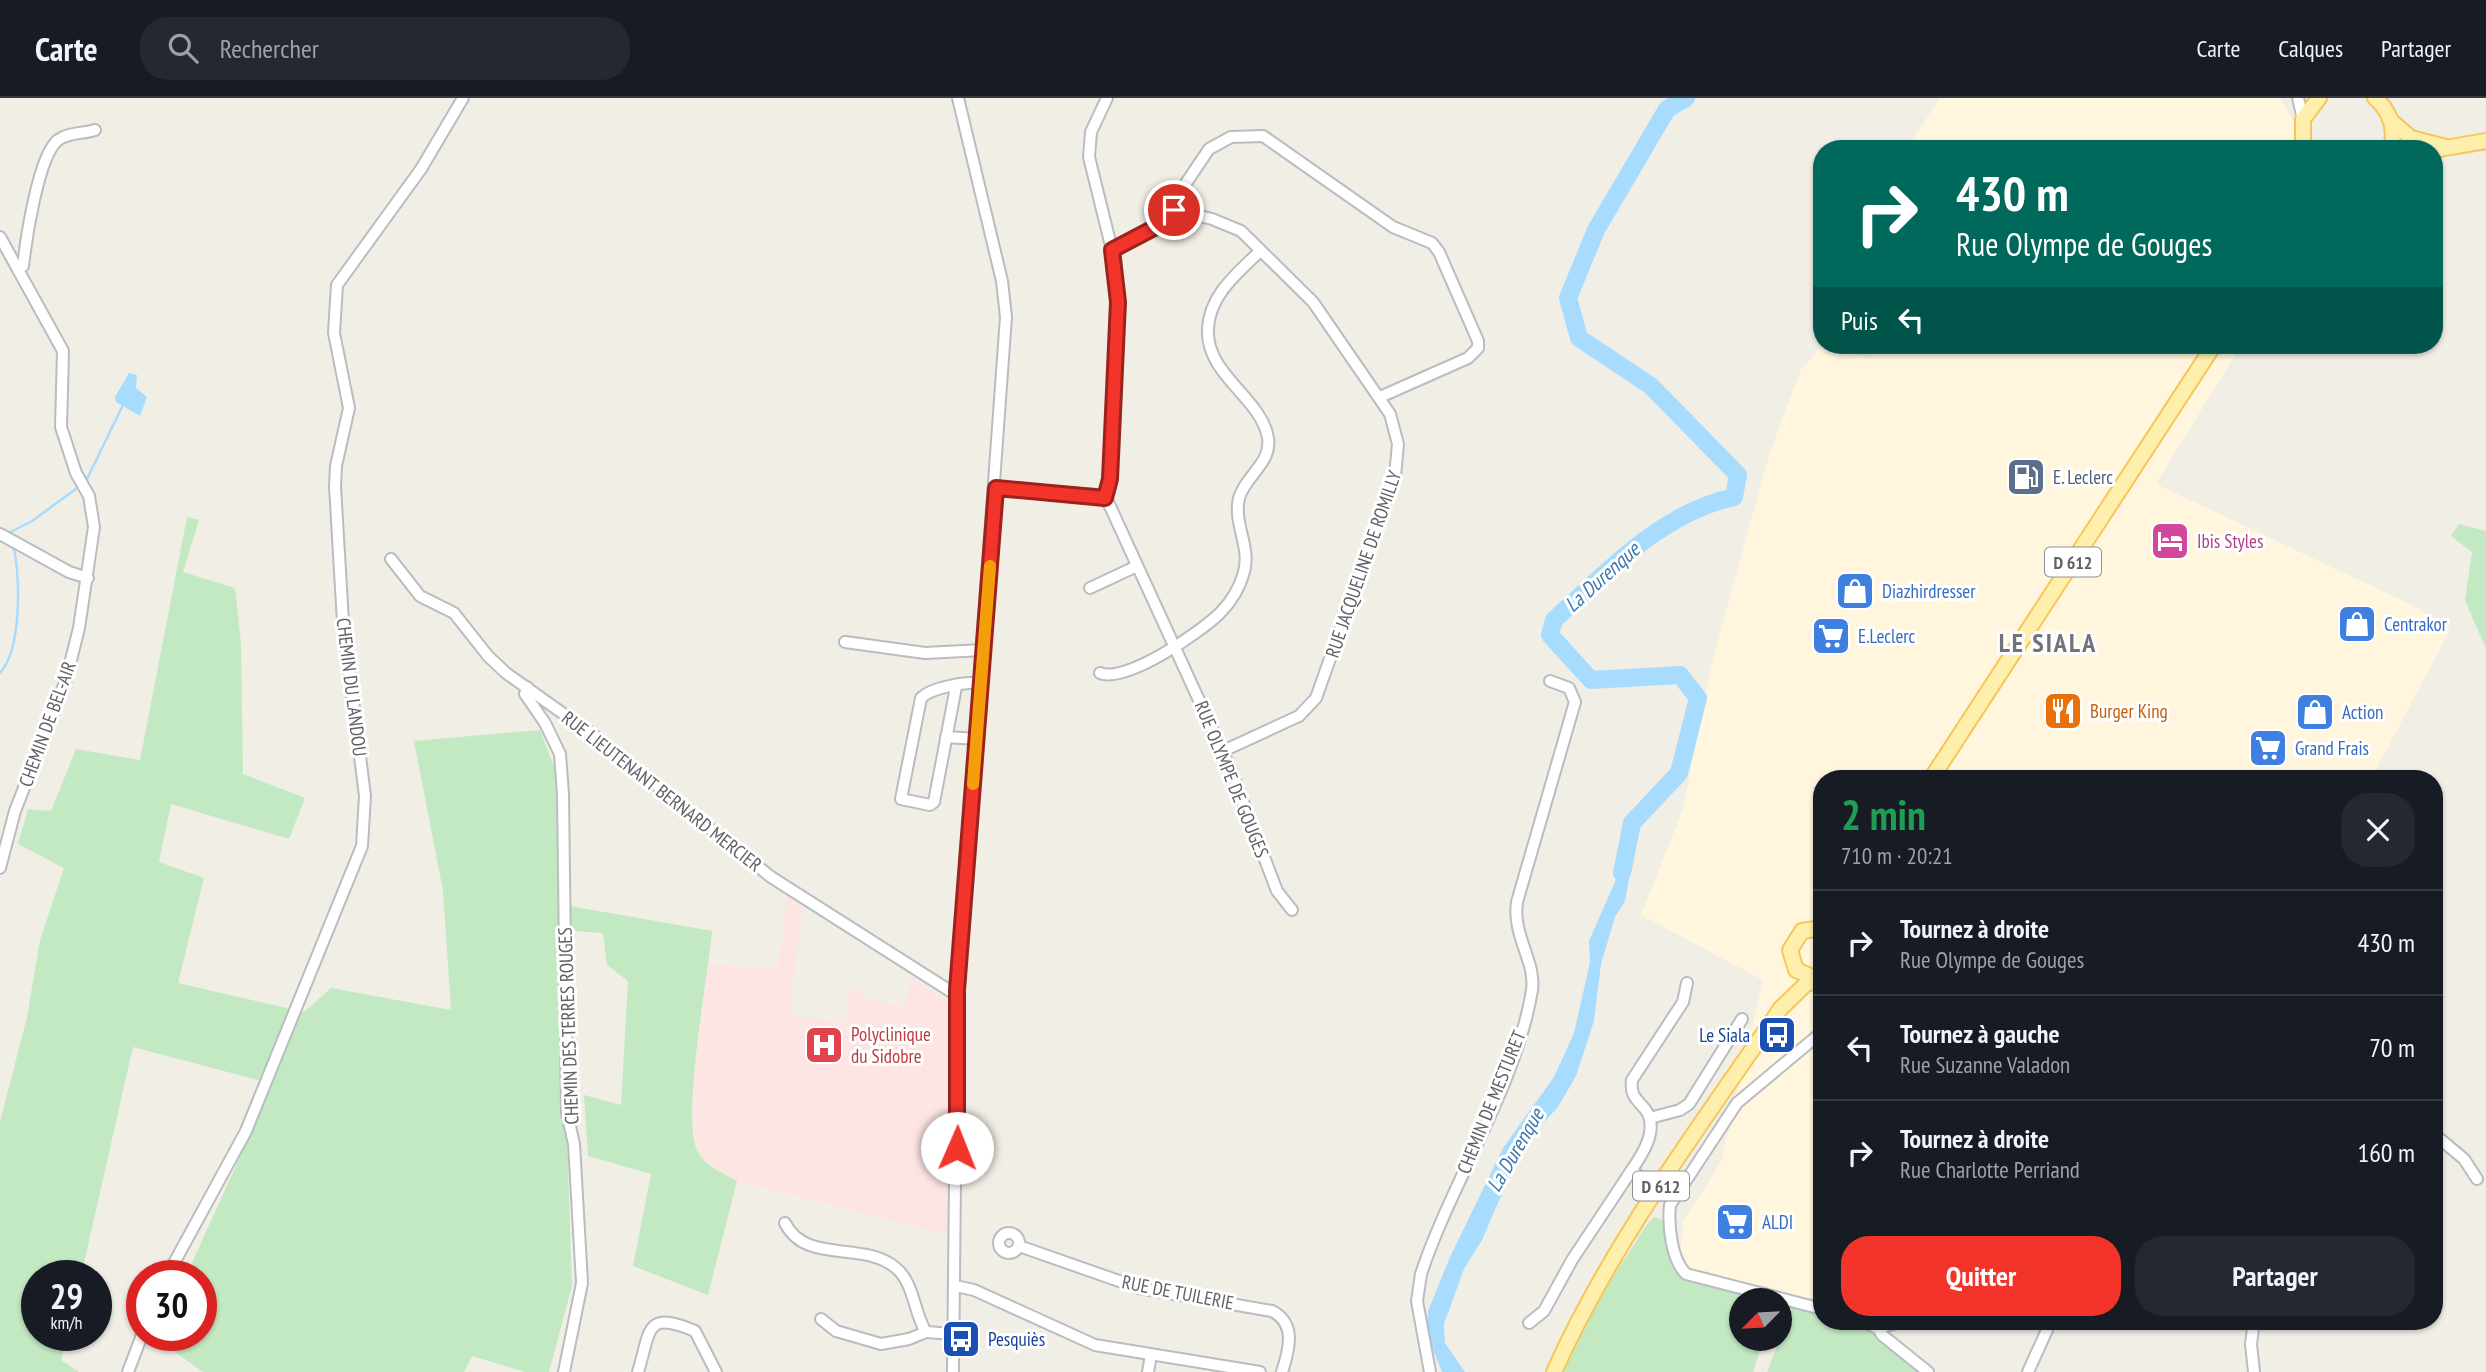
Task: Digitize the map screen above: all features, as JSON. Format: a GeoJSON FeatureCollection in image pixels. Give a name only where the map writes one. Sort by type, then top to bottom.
{"type":"FeatureCollection","features":[{"type":"Feature","properties":{"kind":"main road"},"geometry":{"type":"LineString","coordinates":[[2303,140],[2303,119],[2319,98]]}},
{"type":"Feature","properties":{"kind":"main road"},"geometry":{"type":"LineString","coordinates":[[2375,98],[2411,138],[2416,140]]}},
{"type":"Feature","properties":{"kind":"main road"},"geometry":{"type":"LineString","coordinates":[[2388,110],[2393,130],[2392,140]]}},
{"type":"Feature","properties":{"kind":"main road"},"geometry":{"type":"LineString","coordinates":[[2443,148],[2486,141]]}},
{"type":"Feature","properties":{"kind":"main road","name":"D 612"},"geometry":{"type":"LineString","coordinates":[[1937,770],[2208,354]]}},
{"type":"Feature","properties":{"kind":"main road"},"geometry":{"type":"LineString","coordinates":[[1813,930],[1796,936],[1790,950],[1792,963],[1802,975],[1813,978]]}},
{"type":"Feature","properties":{"kind":"main road","name":"D 612"},"geometry":{"type":"LineString","coordinates":[[1781,1007],[1792,975],[1792,963]]}},
{"type":"Feature","properties":{"kind":"main road","name":"D 612"},"geometry":{"type":"LineString","coordinates":[[1554,1372],[1596,1290],[1660,1189],[1781,1007],[1806,984],[1813,982]]}},
{"type":"Feature","properties":{"kind":"street","name":"CHEMIN DU LANDOU"},"geometry":{"type":"LineString","coordinates":[[176,1260],[246,1131],[362,846],[365,796],[343,622],[335,486],[335,467],[349,408],[334,333],[334,294],[344,271],[421,169],[463,98]]}},
{"type":"Feature","properties":{"kind":"street"},"geometry":{"type":"LineString","coordinates":[[953,1372],[957,996],[996,488],[1006,299],[958,98]]}},
{"type":"Feature","properties":{"kind":"street"},"geometry":{"type":"LineString","coordinates":[[996,488],[1105,498],[1110,479],[1118,302],[1112,250],[1088,157],[1091,132],[1107,98]]}},
{"type":"Feature","properties":{"kind":"street"},"geometry":{"type":"LineString","coordinates":[[2298,98],[2303,119]]}},
{"type":"Feature","properties":{"kind":"street"},"geometry":{"type":"LineString","coordinates":[[20,268],[33,204],[51,149],[64,137],[95,130]]}},
{"type":"Feature","properties":{"kind":"street"},"geometry":{"type":"LineString","coordinates":[[1112,250],[1171,219],[1180,192],[1209,149],[1231,137],[1263,136],[1393,227],[1432,243],[1450,278],[1478,341],[1478,348],[1468,358],[1380,397]]}},
{"type":"Feature","properties":{"kind":"street","name":"RUE JACQUELINE DE ROMILLY"},"geometry":{"type":"LineString","coordinates":[[1174,210],[1212,219],[1241,231],[1313,302],[1380,397],[1396,434],[1397,465],[1320,690],[1311,706],[1299,716],[1223,751]]}},
{"type":"Feature","properties":{"kind":"street","name":"CHEMIN DE BEL-AIR"},"geometry":{"type":"LineString","coordinates":[[0,237],[20,268],[63,351],[61,427],[76,473],[89,496],[94,527],[88,578],[66,680],[15,811],[0,868]]}},
{"type":"Feature","properties":{"kind":"street"},"geometry":{"type":"LineString","coordinates":[[1100,673],[1118,675],[1174,645],[1220,613],[1235,593],[1244,572],[1246,553],[1237,517],[1238,503],[1242,490],[1266,457],[1268,436],[1262,423],[1216,362],[1209,344],[1208,329],[1212,309],[1220,294],[1260,251]]}},
{"type":"Feature","properties":{"kind":"street","name":"RUE OLYMPE DE GOUGES"},"geometry":{"type":"LineString","coordinates":[[1105,498],[1223,751],[1277,891],[1292,910]]}},
{"type":"Feature","properties":{"kind":"street"},"geometry":{"type":"LineString","coordinates":[[0,534],[69,572],[88,578]]}},
{"type":"Feature","properties":{"kind":"street","name":"RUE LIEUTENANT BERNARD MERCIER"},"geometry":{"type":"LineString","coordinates":[[391,559],[417,592],[454,613],[488,656],[596,737],[771,877],[957,996]]}},
{"type":"Feature","properties":{"kind":"street"},"geometry":{"type":"LineString","coordinates":[[1090,588],[1137,566]]}},
{"type":"Feature","properties":{"kind":"street"},"geometry":{"type":"LineString","coordinates":[[845,642],[925,653],[984,650]]}},
{"type":"Feature","properties":{"kind":"street","name":"CHEMIN DE MESTURET"},"geometry":{"type":"LineString","coordinates":[[1430,1372],[1417,1301],[1421,1274],[1511,1062],[1532,993],[1532,973],[1517,931],[1516,911],[1575,702],[1569,688],[1550,681]]}},
{"type":"Feature","properties":{"kind":"street"},"geometry":{"type":"LineString","coordinates":[[956,687],[934,802],[930,805],[901,799],[922,698],[928,693],[956,687],[981,683]]}},
{"type":"Feature","properties":{"kind":"street","name":"CHEMIN DES TERRES ROUGES"},"geometry":{"type":"LineString","coordinates":[[527,687],[525,694],[545,723],[559,754],[563,794],[567,1113],[574,1144],[582,1283],[564,1372]]}},
{"type":"Feature","properties":{"kind":"street"},"geometry":{"type":"LineString","coordinates":[[946,734],[977,739]]}},
{"type":"Feature","properties":{"kind":"street"},"geometry":{"type":"LineString","coordinates":[[1529,1323],[1544,1311],[1572,1260],[1648,1142],[1650,1118],[1633,1096],[1632,1080],[1683,1002],[1687,983]]}},
{"type":"Feature","properties":{"kind":"street"},"geometry":{"type":"LineString","coordinates":[[1650,1118],[1680,1110],[1689,1104],[1742,1019]]}},
{"type":"Feature","properties":{"kind":"street"},"geometry":{"type":"LineString","coordinates":[[1813,1039],[1737,1103],[1670,1205],[1669,1216],[1676,1260],[1686,1274],[1697,1279],[1744,1287],[1813,1306]]}},
{"type":"Feature","properties":{"kind":"street"},"geometry":{"type":"LineString","coordinates":[[2443,1141],[2464,1159],[2477,1179]]}},
{"type":"Feature","properties":{"kind":"street"},"geometry":{"type":"LineString","coordinates":[[1631,1171],[1660,1189]]}},
{"type":"Feature","properties":{"kind":"street"},"geometry":{"type":"LineString","coordinates":[[785,1223],[799,1242],[827,1250],[845,1250],[882,1261],[898,1270],[926,1332]]}},
{"type":"Feature","properties":{"kind":"street","name":"RUE DE TUILERIE"},"geometry":{"type":"LineString","coordinates":[[1019,1246],[1139,1288],[1272,1311],[1283,1318],[1289,1331],[1282,1372]]}},
{"type":"Feature","properties":{"kind":"street"},"geometry":{"type":"LineString","coordinates":[[955,1286],[974,1290],[1080,1340],[1109,1349],[1233,1365],[1260,1372]]}},
{"type":"Feature","properties":{"kind":"street"},"geometry":{"type":"LineString","coordinates":[[821,1319],[836,1331],[881,1344],[909,1339],[926,1332],[954,1334]]}},
{"type":"Feature","properties":{"kind":"street"},"geometry":{"type":"LineString","coordinates":[[638,1372],[651,1329],[658,1321],[664,1320],[695,1331],[715,1369],[727,1372]]}},
{"type":"Feature","properties":{"kind":"street"},"geometry":{"type":"LineString","coordinates":[[1879,1330],[1928,1372]]}},
{"type":"Feature","properties":{"kind":"street"},"geometry":{"type":"LineString","coordinates":[[2028,1372],[2047,1330]]}},
{"type":"Feature","properties":{"kind":"street"},"geometry":{"type":"LineString","coordinates":[[2253,1330],[2251,1344],[2254,1372]]}},
{"type":"Feature","properties":{"kind":"street"},"geometry":{"type":"LineString","coordinates":[[128,1372],[136,1351]]}},
{"type":"Feature","properties":{"kind":"street"},"geometry":{"type":"LineString","coordinates":[[1148,1372],[1150,1355]]}},
{"type":"Feature","properties":{"kind":"shaded area"},"geometry":{"type":"Polygon","coordinates":[[[1940,98],[2280,98],[2304,140],[1912,140],[1940,98]]]}},
{"type":"Feature","properties":{"kind":"shaded area"},"geometry":{"type":"Polygon","coordinates":[[[1815,354],[1854,354],[1871,359],[1873,354],[2235,354],[2156,484],[2412,605],[2450,630],[2376,770],[1813,770],[1813,1303],[1792,1297],[1792,1288],[1757,1288],[1688,1270],[1680,1258],[1683,1222],[1721,1162],[1763,980],[1641,915],[1683,809],[1711,666],[1769,455],[1801,369],[1815,354]]]}},
{"type":"Feature","properties":{"kind":"shaded area","name":"Polyclinique du Sidobre"},"geometry":{"type":"Polygon","coordinates":[[[788,895],[803,905],[789,1016],[845,1022],[851,986],[871,999],[904,1007],[912,976],[941,996],[951,1007],[948,1235],[737,1181],[704,1161],[698,1153],[693,1132],[694,1069],[709,964],[778,968],[788,895]]]}},
{"type":"Feature","properties":{"kind":"green space"},"geometry":{"type":"Polygon","coordinates":[[[187,517],[199,520],[183,572],[235,588],[241,643],[243,774],[305,798],[289,839],[171,804],[159,862],[204,878],[178,983],[304,1012],[331,988],[451,1010],[443,891],[414,741],[540,730],[554,766],[570,906],[712,931],[697,1046],[692,1110],[693,1135],[698,1152],[705,1161],[737,1181],[708,1295],[633,1266],[651,1174],[588,1156],[584,1095],[621,1105],[628,981],[607,965],[603,933],[560,930],[572,1286],[549,1372],[525,1372],[472,1356],[464,1372],[203,1372],[174,1351],[217,1351],[217,1260],[193,1260],[273,1084],[133,1047],[85,1260],[21,1260],[21,1351],[63,1351],[61,1360],[79,1372],[0,1372],[0,1122],[27,1017],[40,940],[64,868],[18,844],[28,809],[51,811],[76,749],[140,760],[187,517]]]}},
{"type":"Feature","properties":{"kind":"green space"},"geometry":{"type":"Polygon","coordinates":[[[2459,524],[2486,531],[2486,649],[2465,600],[2472,552],[2451,536],[2459,524]]]}},
{"type":"Feature","properties":{"kind":"green space"},"geometry":{"type":"Polygon","coordinates":[[[1655,1217],[1664,1221],[1671,1259],[1680,1272],[1704,1285],[1729,1291],[1729,1351],[1760,1351],[1753,1372],[1562,1372],[1595,1305],[1648,1223],[1655,1217]]]}},
{"type":"Feature","properties":{"kind":"green space"},"geometry":{"type":"Polygon","coordinates":[[[1793,1306],[1813,1312],[1813,1330],[1865,1330],[1921,1372],[1767,1372],[1775,1351],[1792,1351],[1793,1306]]]}},
{"type":"Feature","properties":{"kind":"water"},"geometry":{"type":"Polygon","coordinates":[[[129,373],[137,375],[136,388],[147,397],[140,416],[116,402],[115,397],[129,373]]]}},
{"type":"Feature","properties":{"kind":"water"},"geometry":{"type":"Polygon","coordinates":[[[1625,846],[1629,879],[1625,901],[1615,917],[1601,964],[1594,1021],[1576,1076],[1558,1107],[1532,1135],[1517,1159],[1482,1240],[1464,1269],[1444,1324],[1445,1343],[1465,1372],[1442,1372],[1427,1335],[1428,1311],[1450,1257],[1503,1148],[1554,1077],[1574,1033],[1590,962],[1589,941],[1618,875],[1625,846]]]}},
{"type":"Feature","properties":{"kind":"waterway","name":"La Durenque"},"geometry":{"type":"LineString","coordinates":[[1622,873],[1632,823],[1679,773],[1698,698],[1680,675],[1591,680],[1550,635],[1554,620],[1615,564],[1659,530],[1707,505],[1734,497],[1738,475],[1651,386],[1579,338],[1568,298],[1596,230],[1667,109],[1686,98]]}},
{"type":"Feature","properties":{"kind":"waterway"},"geometry":{"type":"LineString","coordinates":[[86,481],[123,405]]}},
{"type":"Feature","properties":{"kind":"waterway"},"geometry":{"type":"LineString","coordinates":[[7,534],[32,521],[80,486]]}},
{"type":"Feature","properties":{"kind":"waterway"},"geometry":{"type":"LineString","coordinates":[[0,673],[7,662],[16,631],[18,595],[14,548]]}},
{"type":"Feature","properties":{"kind":"slow traffic"},"geometry":{"type":"LineString","coordinates":[[973,784],[990,566]]}},
{"type":"Feature","properties":{"kind":"place","name":"E. Leclerc"},"geometry":{"type":"Point","coordinates":[2026,477]}},
{"type":"Feature","properties":{"kind":"place","name":"Ibis Styles"},"geometry":{"type":"Point","coordinates":[2170,541]}},
{"type":"Feature","properties":{"kind":"place","name":"Diazhirdresser"},"geometry":{"type":"Point","coordinates":[1855,591]}},
{"type":"Feature","properties":{"kind":"place","name":"Centrakor"},"geometry":{"type":"Point","coordinates":[2357,624]}},
{"type":"Feature","properties":{"kind":"place","name":"E.Leclerc"},"geometry":{"type":"Point","coordinates":[1831,636]}},
{"type":"Feature","properties":{"kind":"place","name":"Burger King"},"geometry":{"type":"Point","coordinates":[2063,711]}},
{"type":"Feature","properties":{"kind":"place","name":"Action"},"geometry":{"type":"Point","coordinates":[2315,712]}},
{"type":"Feature","properties":{"kind":"place","name":"Grand Frais"},"geometry":{"type":"Point","coordinates":[2268,748]}},
{"type":"Feature","properties":{"kind":"place","name":"Le Siala"},"geometry":{"type":"Point","coordinates":[1777,1035]}},
{"type":"Feature","properties":{"kind":"place","name":"Polyclinique du Sidobre"},"geometry":{"type":"Point","coordinates":[824,1045]}},
{"type":"Feature","properties":{"kind":"place","name":"ALDI"},"geometry":{"type":"Point","coordinates":[1735,1222]}},
{"type":"Feature","properties":{"kind":"place","name":"Pesquiès"},"geometry":{"type":"Point","coordinates":[961,1339]}},
{"type":"Feature","properties":{"kind":"district","name":"LE SIALA"},"geometry":{"type":"Point","coordinates":[2048,642]}},
{"type":"Feature","properties":{"kind":"route"},"geometry":{"type":"LineString","coordinates":[[957,1148],[957,990],[996,488],[1098,495],[1105,498],[1110,479],[1118,302],[1112,250],[1171,219],[1174,210]]}}]}
